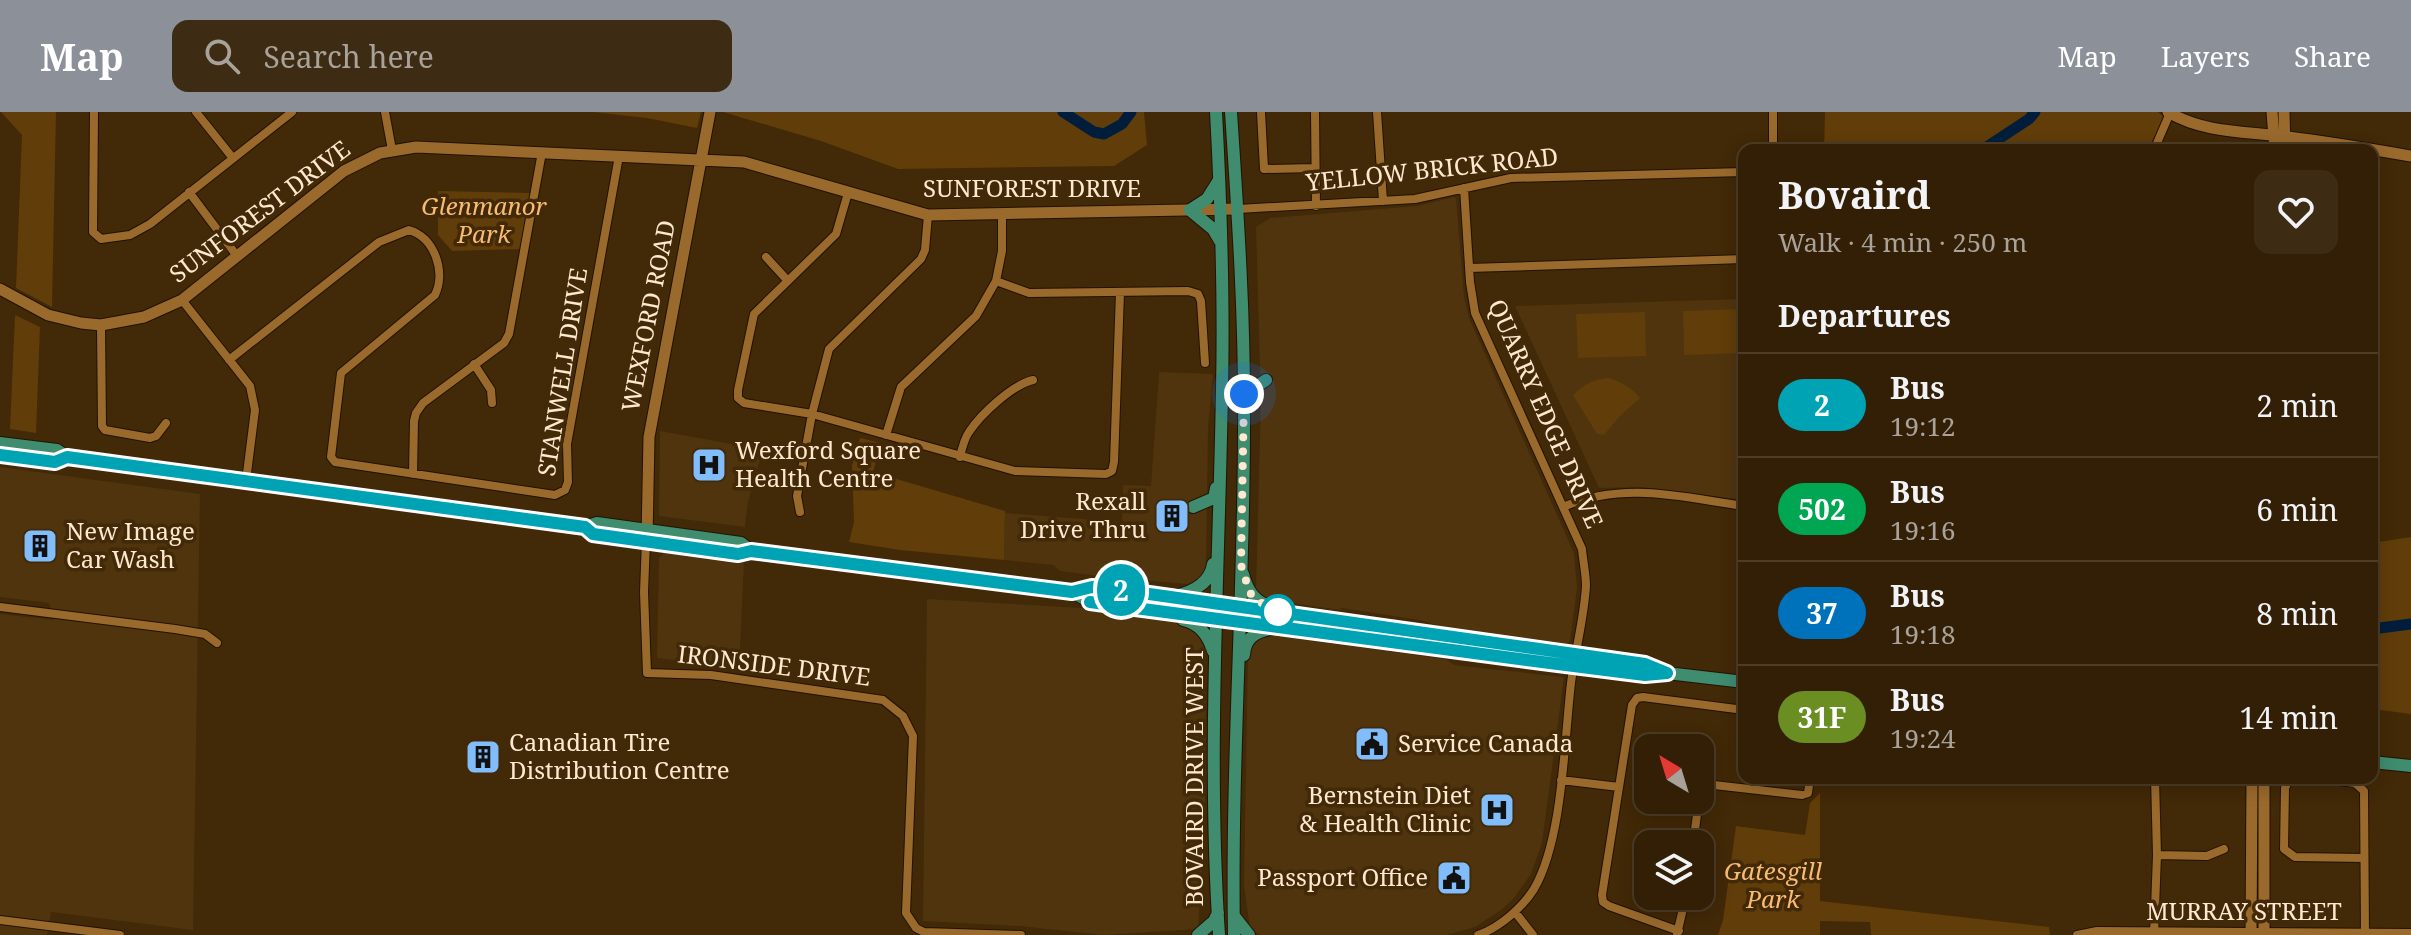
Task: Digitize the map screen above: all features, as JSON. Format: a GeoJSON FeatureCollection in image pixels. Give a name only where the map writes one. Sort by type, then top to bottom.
{"type":"FeatureCollection","features":[{"type":"Feature","properties":{"kind":"main road"},"geometry":{"type":"LineString","coordinates":[[1169,597],[1190,592],[1203,584],[1213,570],[1213,548],[1218,543],[1222,210],[1216,112]]}},
{"type":"Feature","properties":{"kind":"main road","name":"BOVAIRD DRIVE WEST"},"geometry":{"type":"LineString","coordinates":[[1231,112],[1238,209],[1244,415],[1232,821],[1234,935]]}},
{"type":"Feature","properties":{"kind":"main road"},"geometry":{"type":"LineString","coordinates":[[1220,173],[1211,195],[1190,210],[1213,229],[1221,244]]}},
{"type":"Feature","properties":{"kind":"main road"},"geometry":{"type":"LineString","coordinates":[[1243,347],[1247,370],[1257,378],[1266,380],[1251,390],[1249,408],[1244,415]]}},
{"type":"Feature","properties":{"kind":"main road"},"geometry":{"type":"LineString","coordinates":[[0,443],[57,450],[67,457],[585,527],[597,523],[647,536],[741,543],[751,551],[1072,592],[1092,587],[1292,614],[1645,675],[1667,673],[1738,681]]}},
{"type":"Feature","properties":{"kind":"main road"},"geometry":{"type":"LineString","coordinates":[[0,455],[55,462],[67,457]]}},
{"type":"Feature","properties":{"kind":"main road"},"geometry":{"type":"LineString","coordinates":[[1193,507],[1214,498],[1220,481]]}},
{"type":"Feature","properties":{"kind":"main road","name":"BOVAIRD DRIVE WEST"},"geometry":{"type":"LineString","coordinates":[[1218,543],[1215,855],[1219,935]]}},
{"type":"Feature","properties":{"kind":"main road"},"geometry":{"type":"LineString","coordinates":[[1241,565],[1246,585],[1256,599],[1292,614]]}},
{"type":"Feature","properties":{"kind":"main road"},"geometry":{"type":"LineString","coordinates":[[1072,592],[1090,602],[1163,612],[1576,661]]}},
{"type":"Feature","properties":{"kind":"main road"},"geometry":{"type":"LineString","coordinates":[[1163,612],[1169,618],[1188,621],[1201,629],[1210,641],[1215,667]]}},
{"type":"Feature","properties":{"kind":"main road"},"geometry":{"type":"LineString","coordinates":[[1238,673],[1243,664],[1246,643],[1253,635],[1267,629],[1290,629]]}},
{"type":"Feature","properties":{"kind":"main road"},"geometry":{"type":"LineString","coordinates":[[2378,763],[2411,766]]}},
{"type":"Feature","properties":{"kind":"main road"},"geometry":{"type":"LineString","coordinates":[[1198,935],[1214,921],[1218,913]]}},
{"type":"Feature","properties":{"kind":"main road"},"geometry":{"type":"LineString","coordinates":[[1233,915],[1249,935]]}},
{"type":"Feature","properties":{"kind":"street"},"geometry":{"type":"LineString","coordinates":[[94,112],[93,232],[101,239],[130,235],[150,224],[292,112]]}},
{"type":"Feature","properties":{"kind":"street"},"geometry":{"type":"LineString","coordinates":[[196,112],[232,157]]}},
{"type":"Feature","properties":{"kind":"street"},"geometry":{"type":"LineString","coordinates":[[385,112],[392,150]]}},
{"type":"Feature","properties":{"kind":"street","name":"WEXFORD ROAD"},"geometry":{"type":"LineString","coordinates":[[647,536],[649,437],[710,112]]}},
{"type":"Feature","properties":{"kind":"street"},"geometry":{"type":"LineString","coordinates":[[1261,112],[1264,169],[1315,168]]}},
{"type":"Feature","properties":{"kind":"street"},"geometry":{"type":"LineString","coordinates":[[1315,112],[1316,206]]}},
{"type":"Feature","properties":{"kind":"street"},"geometry":{"type":"LineString","coordinates":[[1377,112],[1383,201]]}},
{"type":"Feature","properties":{"kind":"street"},"geometry":{"type":"LineString","coordinates":[[1773,112],[1773,144]]}},
{"type":"Feature","properties":{"kind":"street"},"geometry":{"type":"LineString","coordinates":[[2156,144],[2169,112],[2206,128],[2331,144]]}},
{"type":"Feature","properties":{"kind":"street"},"geometry":{"type":"LineString","coordinates":[[2272,112],[2282,144]]}},
{"type":"Feature","properties":{"kind":"street"},"geometry":{"type":"LineString","coordinates":[[2276,144],[2284,112]]}},
{"type":"Feature","properties":{"kind":"street","name":"SUNFOREST DRIVE"},"geometry":{"type":"LineString","coordinates":[[0,289],[48,315],[101,325],[144,317],[182,300],[344,171],[364,159],[392,150],[416,147],[744,162],[928,215],[1222,210]]}},
{"type":"Feature","properties":{"kind":"street"},"geometry":{"type":"LineString","coordinates":[[2378,151],[2411,156]]}},
{"type":"Feature","properties":{"kind":"street"},"geometry":{"type":"LineString","coordinates":[[229,360],[379,242],[409,230],[419,233],[440,265],[439,286],[435,295],[341,373],[330,451],[335,462],[413,474],[416,413],[423,403],[504,343],[509,334],[542,152]]}},
{"type":"Feature","properties":{"kind":"street","name":"STANWELL DRIVE"},"geometry":{"type":"LineString","coordinates":[[413,474],[555,495],[565,490],[568,482],[567,444],[619,156]]}},
{"type":"Feature","properties":{"kind":"street","name":"YELLOW BRICK ROAD"},"geometry":{"type":"LineString","coordinates":[[1222,210],[1415,199],[1511,178],[1738,172]]}},
{"type":"Feature","properties":{"kind":"street","name":"QUARRY EDGE DRIVE"},"geometry":{"type":"LineString","coordinates":[[1464,188],[1475,313],[1582,549],[1586,583],[1552,842],[1533,890],[1515,912]]}},
{"type":"Feature","properties":{"kind":"street"},"geometry":{"type":"LineString","coordinates":[[189,192],[237,256]]}},
{"type":"Feature","properties":{"kind":"street"},"geometry":{"type":"LineString","coordinates":[[848,193],[836,234],[754,314],[738,390],[738,398],[744,403],[812,414],[1015,471],[1106,474],[1112,471],[1120,292]]}},
{"type":"Feature","properties":{"kind":"street"},"geometry":{"type":"LineString","coordinates":[[886,435],[901,387],[976,316],[996,281],[1002,251],[1002,213]]}},
{"type":"Feature","properties":{"kind":"street"},"geometry":{"type":"LineString","coordinates":[[800,512],[797,496],[812,414],[829,349],[921,259],[925,250],[928,215]]}},
{"type":"Feature","properties":{"kind":"street"},"geometry":{"type":"LineString","coordinates":[[766,257],[788,281]]}},
{"type":"Feature","properties":{"kind":"street"},"geometry":{"type":"LineString","coordinates":[[1469,268],[1738,259]]}},
{"type":"Feature","properties":{"kind":"street"},"geometry":{"type":"LineString","coordinates":[[996,281],[1029,293],[1188,291],[1198,294],[1205,363]]}},
{"type":"Feature","properties":{"kind":"street"},"geometry":{"type":"LineString","coordinates":[[182,300],[250,386],[255,410],[246,481]]}},
{"type":"Feature","properties":{"kind":"street"},"geometry":{"type":"LineString","coordinates":[[101,325],[102,426],[105,430],[150,438],[156,436],[166,423]]}},
{"type":"Feature","properties":{"kind":"street"},"geometry":{"type":"LineString","coordinates":[[474,364],[491,390],[492,403]]}},
{"type":"Feature","properties":{"kind":"street"},"geometry":{"type":"LineString","coordinates":[[960,457],[965,438],[973,426],[1014,387],[1033,380]]}},
{"type":"Feature","properties":{"kind":"street"},"geometry":{"type":"LineString","coordinates":[[1563,507],[1593,496],[1622,492],[1738,505]]}},
{"type":"Feature","properties":{"kind":"street","name":"IRONSIDE DRIVE"},"geometry":{"type":"LineString","coordinates":[[647,536],[644,592],[647,673],[711,675],[883,700],[903,716],[913,736],[906,913],[924,932],[1021,935]]}},
{"type":"Feature","properties":{"kind":"street"},"geometry":{"type":"LineString","coordinates":[[0,607],[175,629],[205,634],[217,643]]}},
{"type":"Feature","properties":{"kind":"street"},"geometry":{"type":"LineString","coordinates":[[1683,910],[1678,933],[1603,902],[1632,705],[1637,698],[1738,709]]}},
{"type":"Feature","properties":{"kind":"street"},"geometry":{"type":"LineString","coordinates":[[1561,780],[1619,787]]}},
{"type":"Feature","properties":{"kind":"street"},"geometry":{"type":"LineString","coordinates":[[1714,785],[1802,795],[1808,793],[1809,784]]}},
{"type":"Feature","properties":{"kind":"street"},"geometry":{"type":"LineString","coordinates":[[2154,934],[2155,784]]}},
{"type":"Feature","properties":{"kind":"street"},"geometry":{"type":"LineString","coordinates":[[2252,784],[2257,934]]}},
{"type":"Feature","properties":{"kind":"street"},"geometry":{"type":"LineString","coordinates":[[2257,934],[2264,784]]}},
{"type":"Feature","properties":{"kind":"street"},"geometry":{"type":"LineString","coordinates":[[2287,784],[2284,849],[2295,857],[2364,858]]}},
{"type":"Feature","properties":{"kind":"street"},"geometry":{"type":"LineString","coordinates":[[2356,784],[2364,791],[2364,933]]}},
{"type":"Feature","properties":{"kind":"street"},"geometry":{"type":"LineString","coordinates":[[2157,855],[2207,856],[2224,849]]}},
{"type":"Feature","properties":{"kind":"street"},"geometry":{"type":"LineString","coordinates":[[1478,935],[1515,912],[1533,935]]}},
{"type":"Feature","properties":{"kind":"street"},"geometry":{"type":"LineString","coordinates":[[0,920],[120,935]]}},
{"type":"Feature","properties":{"kind":"street","name":"MURRAY STREET"},"geometry":{"type":"LineString","coordinates":[[2077,935],[2097,931],[2154,934],[2411,933]]}},
{"type":"Feature","properties":{"kind":"shaded area"},"geometry":{"type":"Polygon","coordinates":[[[1454,197],[1469,318],[1574,553],[1577,588],[1568,644],[1285,602],[1285,599],[1267,599],[1256,590],[1261,401],[1256,227],[1270,218],[1418,206],[1454,197]]]}},
{"type":"Feature","properties":{"kind":"shaded area"},"geometry":{"type":"Polygon","coordinates":[[[1738,299],[1738,499],[1642,487],[1599,488],[1515,306],[1738,299]]]}},
{"type":"Feature","properties":{"kind":"shaded area"},"geometry":{"type":"Polygon","coordinates":[[[1159,372],[1213,374],[1208,428],[1206,570],[1203,575],[1188,584],[1060,571],[1053,565],[1004,560],[1005,513],[1122,522],[1123,485],[1151,486],[1159,372]]]}},
{"type":"Feature","properties":{"kind":"shaded area"},"geometry":{"type":"Polygon","coordinates":[[[660,431],[760,449],[762,452],[748,502],[745,527],[659,516],[660,431]]]}},
{"type":"Feature","properties":{"kind":"shaded area"},"geometry":{"type":"Polygon","coordinates":[[[0,467],[200,494],[193,930],[51,912],[47,935],[0,935],[0,614],[54,620],[49,603],[0,597],[0,467]]]}},
{"type":"Feature","properties":{"kind":"shaded area"},"geometry":{"type":"Polygon","coordinates":[[[666,551],[708,560],[717,558],[744,562],[739,668],[657,658],[659,558],[666,551]]]}},
{"type":"Feature","properties":{"kind":"shaded area"},"geometry":{"type":"Polygon","coordinates":[[[927,599],[1082,608],[1182,623],[1197,632],[1205,645],[1206,680],[1205,820],[1198,929],[1103,935],[1020,926],[923,921],[927,599]]]}},
{"type":"Feature","properties":{"kind":"shaded area"},"geometry":{"type":"Polygon","coordinates":[[[1269,635],[1445,659],[1454,665],[1564,677],[1542,843],[1531,874],[1501,910],[1475,927],[1447,935],[1260,935],[1250,929],[1244,885],[1248,653],[1253,643],[1269,635]]]}},
{"type":"Feature","properties":{"kind":"green space"},"geometry":{"type":"Polygon","coordinates":[[[1,112],[56,112],[52,307],[16,288],[22,135],[1,112]]]}},
{"type":"Feature","properties":{"kind":"green space"},"geometry":{"type":"Polygon","coordinates":[[[593,112],[701,112],[697,128],[593,112]]]}},
{"type":"Feature","properties":{"kind":"green space"},"geometry":{"type":"Polygon","coordinates":[[[723,112],[1144,112],[1147,145],[1114,166],[898,169],[821,141],[723,112]]]}},
{"type":"Feature","properties":{"kind":"green space"},"geometry":{"type":"Polygon","coordinates":[[[1825,112],[2158,112],[2164,117],[2151,144],[1824,144],[1825,112]]]}},
{"type":"Feature","properties":{"kind":"green space","name":"Glenmanor Park"},"geometry":{"type":"Polygon","coordinates":[[[438,191],[530,193],[522,249],[452,251],[438,235],[438,191]]]}},
{"type":"Feature","properties":{"kind":"green space"},"geometry":{"type":"Polygon","coordinates":[[[1738,309],[1738,353],[1684,355],[1683,311],[1738,309]]]}},
{"type":"Feature","properties":{"kind":"green space"},"geometry":{"type":"Polygon","coordinates":[[[1645,312],[1646,356],[1578,358],[1576,314],[1645,312]]]}},
{"type":"Feature","properties":{"kind":"green space"},"geometry":{"type":"Polygon","coordinates":[[[15,315],[40,327],[36,433],[10,429],[15,315]]]}},
{"type":"Feature","properties":{"kind":"green space"},"geometry":{"type":"Polygon","coordinates":[[[1608,378],[1626,385],[1640,398],[1604,435],[1597,434],[1573,395],[1589,383],[1608,378]]]}},
{"type":"Feature","properties":{"kind":"green space"},"geometry":{"type":"Polygon","coordinates":[[[860,438],[881,443],[873,472],[1005,511],[1004,560],[849,542],[854,522],[852,466],[860,438]]]}},
{"type":"Feature","properties":{"kind":"green space"},"geometry":{"type":"Polygon","coordinates":[[[2411,537],[2411,714],[2378,710],[2378,542],[2411,537]]]}},
{"type":"Feature","properties":{"kind":"green space","name":"Gatesgill Park"},"geometry":{"type":"Polygon","coordinates":[[[1820,793],[1820,901],[2049,927],[2050,935],[1871,935],[1870,922],[1820,921],[1820,935],[1718,935],[1723,920],[1736,826],[1805,835],[1810,803],[1820,793]]]}},
{"type":"Feature","properties":{"kind":"waterway"},"geometry":{"type":"LineString","coordinates":[[1063,112],[1094,132],[1104,134],[1122,124],[1131,112]]}},
{"type":"Feature","properties":{"kind":"waterway"},"geometry":{"type":"LineString","coordinates":[[1991,144],[2035,112]]}},
{"type":"Feature","properties":{"kind":"waterway"},"geometry":{"type":"LineString","coordinates":[[2378,628],[2411,624]]}},
{"type":"Feature","properties":{"kind":"bus line","name":"2"},"geometry":{"type":"LineString","coordinates":[[0,455],[55,462],[67,457],[229,478],[585,527],[593,534],[738,554],[751,551],[1072,592],[1092,587],[1128,591],[1645,664],[1667,673],[1645,675],[1090,602]]}},
{"type":"Feature","properties":{"kind":"place","name":"Wexford Square Health Centre"},"geometry":{"type":"Point","coordinates":[709,465]}},
{"type":"Feature","properties":{"kind":"place","name":"Rexall Drive Thru"},"geometry":{"type":"Point","coordinates":[1172,516]}},
{"type":"Feature","properties":{"kind":"place","name":"New Image Car Wash"},"geometry":{"type":"Point","coordinates":[40,546]}},
{"type":"Feature","properties":{"kind":"place","name":"Service Canada"},"geometry":{"type":"Point","coordinates":[1372,744]}},
{"type":"Feature","properties":{"kind":"place","name":"Canadian Tire Distribution Centre"},"geometry":{"type":"Point","coordinates":[483,757]}},
{"type":"Feature","properties":{"kind":"place","name":"Bernstein Diet & Health Clinic"},"geometry":{"type":"Point","coordinates":[1497,810]}},
{"type":"Feature","properties":{"kind":"place","name":"Passport Office"},"geometry":{"type":"Point","coordinates":[1454,878]}},
{"type":"Feature","properties":{"kind":"route"},"geometry":{"type":"LineString","coordinates":[[1244,394],[1241,565],[1250,593],[1263,604],[1280,607],[1278,612]]}}]}
